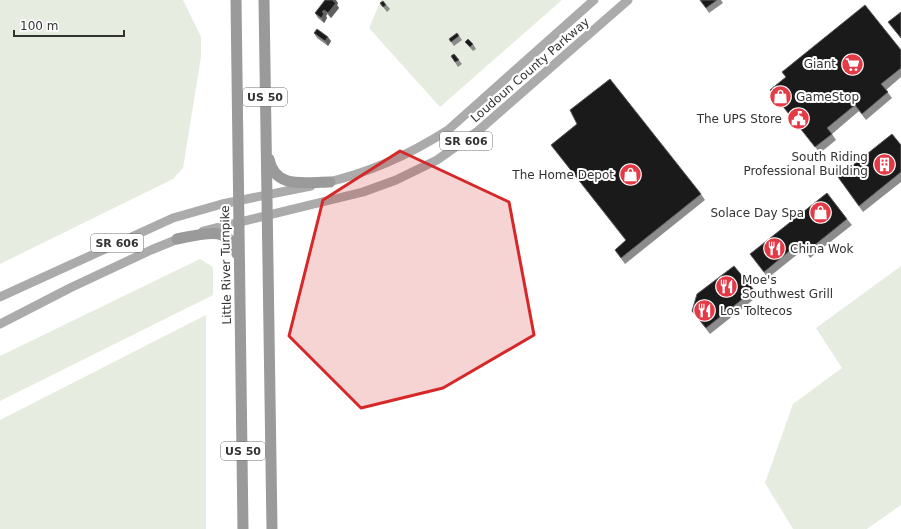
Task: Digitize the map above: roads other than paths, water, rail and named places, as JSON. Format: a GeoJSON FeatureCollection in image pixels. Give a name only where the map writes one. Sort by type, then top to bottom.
{"type":"FeatureCollection","features":[{"type":"Feature","properties":{"kind":"highway","name":"Little River Turnpike"},"geometry":{"type":"LineString","coordinates":[[236,0],[243,529]]}},
{"type":"Feature","properties":{"kind":"highway","name":"US 50"},"geometry":{"type":"LineString","coordinates":[[264,0],[272,529]]}},
{"type":"Feature","properties":{"kind":"highway"},"geometry":{"type":"LineString","coordinates":[[266,133],[271,166],[279,178],[291,182],[330,182]]}},
{"type":"Feature","properties":{"kind":"highway"},"geometry":{"type":"LineString","coordinates":[[177,239],[212,234],[224,235],[229,238],[235,248],[240,272]]}},
{"type":"Feature","properties":{"kind":"main road","name":"Loudoun County Parkway"},"geometry":{"type":"LineString","coordinates":[[0,297],[160,223],[200,209],[330,182],[359,174],[390,162],[425,145],[448,130],[594,0]]}},
{"type":"Feature","properties":{"kind":"main road","name":"Loudoun County Parkway"},"geometry":{"type":"LineString","coordinates":[[0,324],[70,288],[177,239],[239,222],[363,192],[396,180],[437,160],[478,132],[628,0]]}},
{"type":"Feature","properties":{"kind":"place","name":"Giant"},"geometry":{"type":"Point","coordinates":[852,64]}},
{"type":"Feature","properties":{"kind":"place","name":"GameStop"},"geometry":{"type":"Point","coordinates":[781,97]}},
{"type":"Feature","properties":{"kind":"place","name":"The UPS Store"},"geometry":{"type":"Point","coordinates":[798,119]}},
{"type":"Feature","properties":{"kind":"place","name":"South Riding Professional Building"},"geometry":{"type":"Point","coordinates":[884,164]}},
{"type":"Feature","properties":{"kind":"place","name":"The Home Depot"},"geometry":{"type":"Point","coordinates":[630,175]}},
{"type":"Feature","properties":{"kind":"place","name":"Solace Day Spa"},"geometry":{"type":"Point","coordinates":[820,213]}},
{"type":"Feature","properties":{"kind":"place","name":"China Wok"},"geometry":{"type":"Point","coordinates":[775,249]}},
{"type":"Feature","properties":{"kind":"place","name":"Moe's Southwest Grill"},"geometry":{"type":"Point","coordinates":[727,287]}},
{"type":"Feature","properties":{"kind":"place","name":"Los Toltecos"},"geometry":{"type":"Point","coordinates":[705,311]}}]}
